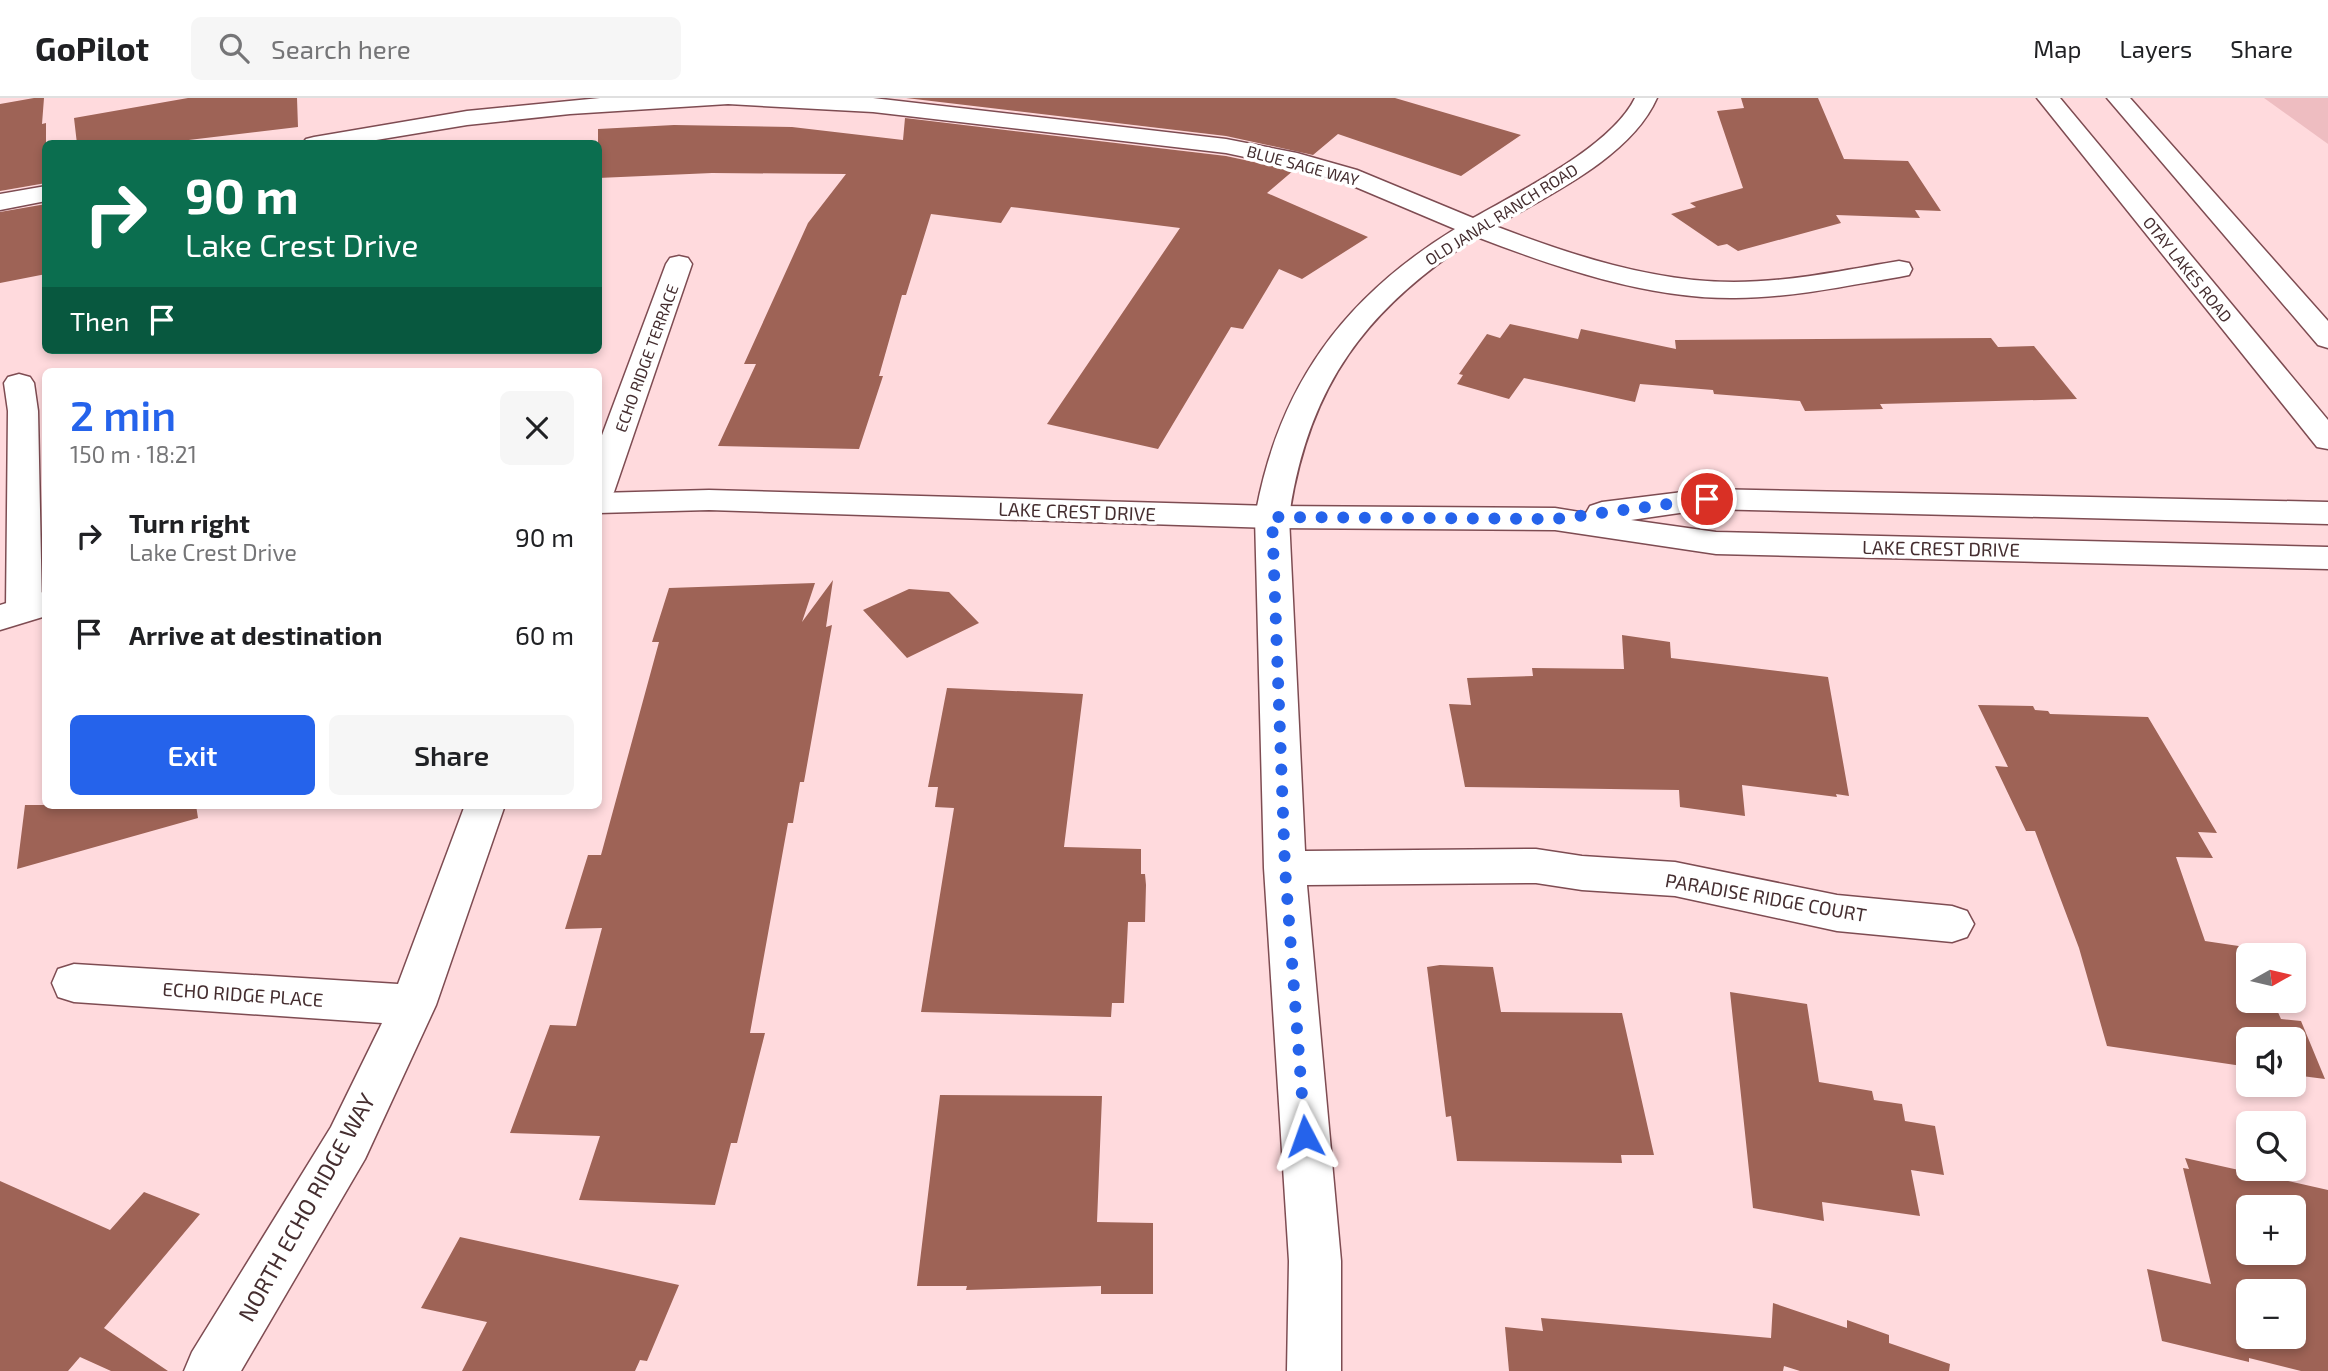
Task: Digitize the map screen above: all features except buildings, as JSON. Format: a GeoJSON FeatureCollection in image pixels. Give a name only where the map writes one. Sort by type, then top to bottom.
{"type":"FeatureCollection","features":[{"type":"Feature","properties":{"kind":"street"},"geometry":{"type":"LineString","coordinates":[[336,140],[513,111],[582,104],[725,98]]}},
{"type":"Feature","properties":{"kind":"street","name":"BLUE SAGE WAY"},"geometry":{"type":"LineString","coordinates":[[732,98],[873,105],[1226,146],[1278,155],[1369,182],[1474,228],[1579,263],[1709,289],[1788,287],[1899,269]]}},
{"type":"Feature","properties":{"kind":"street","name":"OLD JANAL RANCH ROAD"},"geometry":{"type":"LineString","coordinates":[[1314,1371],[1315,1261],[1285,868],[1272,517],[1281,468],[1301,411],[1324,367],[1356,322],[1396,283],[1474,228],[1567,174],[1603,148],[1640,111],[1646,98]]}},
{"type":"Feature","properties":{"kind":"street","name":"OTAY LAKES ROAD"},"geometry":{"type":"LineString","coordinates":[[2048,98],[2328,440]]}},
{"type":"Feature","properties":{"kind":"street"},"geometry":{"type":"LineString","coordinates":[[2118,98],[2328,339]]}},
{"type":"Feature","properties":{"kind":"street"},"geometry":{"type":"LineString","coordinates":[[0,202],[42,194]]}},
{"type":"Feature","properties":{"kind":"street","name":"ECHO RIDGE TERRACE"},"geometry":{"type":"LineString","coordinates":[[602,481],[680,264]]}},
{"type":"Feature","properties":{"kind":"street"},"geometry":{"type":"LineString","coordinates":[[19,383],[23,411],[23,610]]}},
{"type":"Feature","properties":{"kind":"street","name":"LAKE CREST DRIVE"},"geometry":{"type":"LineString","coordinates":[[602,503],[709,500],[1272,517],[1555,519],[1707,499],[2328,513]]}},
{"type":"Feature","properties":{"kind":"street","name":"LAKE CREST DRIVE"},"geometry":{"type":"LineString","coordinates":[[1555,519],[1716,543],[2328,558]]}},
{"type":"Feature","properties":{"kind":"street","name":"NORTH ECHO RIDGE WAY"},"geometry":{"type":"LineString","coordinates":[[211,1371],[348,1143],[413,1005],[484,809]]}},
{"type":"Feature","properties":{"kind":"street","name":"PARADISE RIDGE COURT"},"geometry":{"type":"LineString","coordinates":[[1285,868],[1536,866],[1582,873],[1675,879],[1837,913],[1952,925]]}},
{"type":"Feature","properties":{"kind":"street","name":"ECHO RIDGE PLACE"},"geometry":{"type":"LineString","coordinates":[[74,983],[413,1005]]}},
{"type":"Feature","properties":{"kind":"shaded area"},"geometry":{"type":"Polygon","coordinates":[[[2264,98],[2328,98],[2328,144],[2264,98]]]}},
{"type":"Feature","properties":{"kind":"route"},"geometry":{"type":"LineString","coordinates":[[1305,1136],[1285,868],[1272,517],[1555,519],[1707,499]]}}]}
